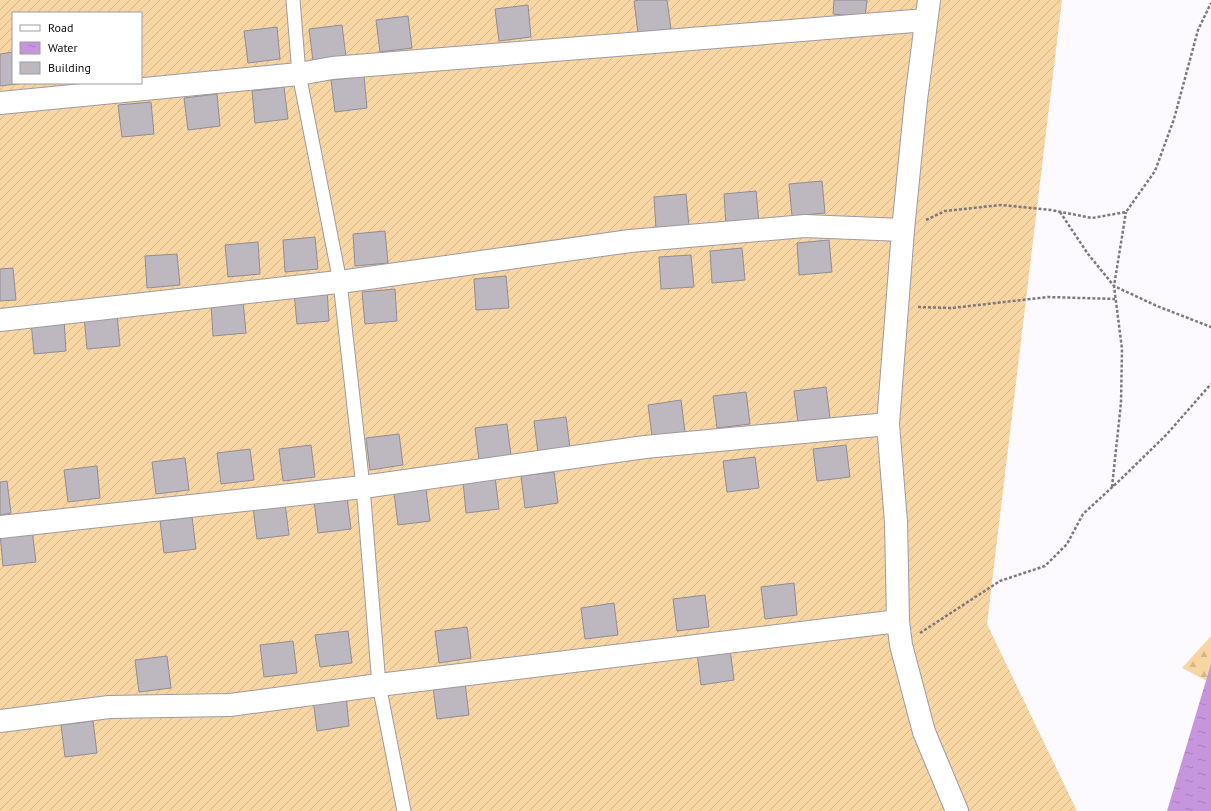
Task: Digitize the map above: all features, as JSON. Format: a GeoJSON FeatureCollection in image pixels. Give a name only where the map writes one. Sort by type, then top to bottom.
{"type":"FeatureCollection","features":[{"type":"Feature","properties":{"kind":"street"},"geometry":{"type":"LineString","coordinates":[[0,103],[299,74],[332,68],[927,10],[903,230],[888,424],[896,522],[898,621],[901,645],[924,732],[957,811]]}},
{"type":"Feature","properties":{"kind":"street"},"geometry":{"type":"LineString","coordinates":[[0,320],[340,282],[630,241],[805,226],[903,230]]}},
{"type":"Feature","properties":{"kind":"street"},"geometry":{"type":"LineString","coordinates":[[0,527],[363,487],[645,447],[888,424]]}},
{"type":"Feature","properties":{"kind":"street"},"geometry":{"type":"LineString","coordinates":[[0,721],[109,707],[230,705],[379,684],[898,621]]}},
{"type":"Feature","properties":{"kind":"lane"},"geometry":{"type":"LineString","coordinates":[[293,0],[299,74],[340,282],[363,487],[379,684],[404,811]]}},
{"type":"Feature","properties":{"kind":"path"},"geometry":{"type":"LineString","coordinates":[[1112,488],[1121,403],[1122,349],[1114,286],[1126,212],[1154,171],[1174,120],[1198,30],[1211,4]]}},
{"type":"Feature","properties":{"kind":"path"},"geometry":{"type":"LineString","coordinates":[[903,230],[945,212],[1001,205],[1059,212],[1092,218],[1126,212]]}},
{"type":"Feature","properties":{"kind":"path"},"geometry":{"type":"LineString","coordinates":[[1059,212],[1088,254],[1114,286],[1157,306],[1211,327]]}},
{"type":"Feature","properties":{"kind":"path"},"geometry":{"type":"LineString","coordinates":[[898,306],[952,308],[1048,297],[1115,299]]}},
{"type":"Feature","properties":{"kind":"path"},"geometry":{"type":"LineString","coordinates":[[901,645],[1000,581],[1045,566],[1067,544],[1083,514],[1167,434],[1211,384]]}},
{"type":"Feature","properties":{"kind":"green space"},"geometry":{"type":"Polygon","coordinates":[[[0,0],[1062,0],[987,624],[1077,811],[0,811],[0,0]]]}},
{"type":"Feature","properties":{"kind":"green space"},"geometry":{"type":"Polygon","coordinates":[[[1211,636],[1211,683],[1182,668],[1211,636]]]}},
{"type":"Feature","properties":{"kind":"water"},"geometry":{"type":"Polygon","coordinates":[[[1211,664],[1211,811],[1167,811],[1211,664]]]}},
{"type":"Feature","properties":{"kind":"building"},"geometry":{"type":"Polygon","coordinates":[[[667,0],[671,29],[638,33],[634,1],[667,0]]]}},
{"type":"Feature","properties":{"kind":"building"},"geometry":{"type":"Polygon","coordinates":[[[834,0],[867,0],[865,17],[833,14],[834,0]]]}},
{"type":"Feature","properties":{"kind":"building"},"geometry":{"type":"Polygon","coordinates":[[[528,5],[531,37],[499,41],[495,9],[528,5]]]}},
{"type":"Feature","properties":{"kind":"building"},"geometry":{"type":"Polygon","coordinates":[[[408,16],[412,48],[380,52],[376,20],[408,16]]]}},
{"type":"Feature","properties":{"kind":"building"},"geometry":{"type":"Polygon","coordinates":[[[342,25],[346,57],[313,61],[309,29],[342,25]]]}},
{"type":"Feature","properties":{"kind":"building"},"geometry":{"type":"Polygon","coordinates":[[[277,27],[280,59],[248,63],[244,31],[277,27]]]}},
{"type":"Feature","properties":{"kind":"building"},"geometry":{"type":"Polygon","coordinates":[[[12,52],[12,84],[17,84],[0,86],[0,54],[12,52]]]}},
{"type":"Feature","properties":{"kind":"building"},"geometry":{"type":"Polygon","coordinates":[[[364,76],[367,108],[335,112],[331,80],[364,76]]]}},
{"type":"Feature","properties":{"kind":"building"},"geometry":{"type":"Polygon","coordinates":[[[284,87],[288,119],[255,123],[252,91],[284,87]]]}},
{"type":"Feature","properties":{"kind":"building"},"geometry":{"type":"Polygon","coordinates":[[[217,94],[220,126],[188,130],[184,98],[217,94]]]}},
{"type":"Feature","properties":{"kind":"building"},"geometry":{"type":"Polygon","coordinates":[[[151,102],[154,134],[122,137],[118,105],[151,102]]]}},
{"type":"Feature","properties":{"kind":"building"},"geometry":{"type":"Polygon","coordinates":[[[822,181],[825,213],[792,216],[789,184],[822,181]]]}},
{"type":"Feature","properties":{"kind":"building"},"geometry":{"type":"Polygon","coordinates":[[[756,191],[759,223],[726,226],[724,194],[756,191]]]}},
{"type":"Feature","properties":{"kind":"building"},"geometry":{"type":"Polygon","coordinates":[[[686,194],[689,226],[656,229],[654,197],[686,194]]]}},
{"type":"Feature","properties":{"kind":"building"},"geometry":{"type":"Polygon","coordinates":[[[385,231],[388,263],[355,266],[353,234],[385,231]]]}},
{"type":"Feature","properties":{"kind":"building"},"geometry":{"type":"Polygon","coordinates":[[[315,237],[318,269],[285,272],[283,240],[315,237]]]}},
{"type":"Feature","properties":{"kind":"building"},"geometry":{"type":"Polygon","coordinates":[[[829,240],[832,272],[799,275],[797,243],[829,240]]]}},
{"type":"Feature","properties":{"kind":"building"},"geometry":{"type":"Polygon","coordinates":[[[258,242],[260,274],[228,277],[225,245],[258,242]]]}},
{"type":"Feature","properties":{"kind":"building"},"geometry":{"type":"Polygon","coordinates":[[[742,248],[745,280],[712,283],[710,251],[742,248]]]}},
{"type":"Feature","properties":{"kind":"building"},"geometry":{"type":"Polygon","coordinates":[[[177,254],[180,285],[147,288],[145,256],[177,254]]]}},
{"type":"Feature","properties":{"kind":"building"},"geometry":{"type":"Polygon","coordinates":[[[691,255],[694,287],[661,289],[659,257],[691,255]]]}},
{"type":"Feature","properties":{"kind":"building"},"geometry":{"type":"Polygon","coordinates":[[[13,268],[16,300],[0,301],[0,269],[13,268]]]}},
{"type":"Feature","properties":{"kind":"building"},"geometry":{"type":"Polygon","coordinates":[[[506,276],[509,308],[476,310],[474,279],[506,276]]]}},
{"type":"Feature","properties":{"kind":"building"},"geometry":{"type":"Polygon","coordinates":[[[327,289],[329,321],[297,324],[294,292],[327,289]]]}},
{"type":"Feature","properties":{"kind":"building"},"geometry":{"type":"Polygon","coordinates":[[[395,289],[397,321],[365,324],[362,292],[395,289]]]}},
{"type":"Feature","properties":{"kind":"building"},"geometry":{"type":"Polygon","coordinates":[[[243,301],[246,333],[213,336],[211,304],[243,301]]]}},
{"type":"Feature","properties":{"kind":"building"},"geometry":{"type":"Polygon","coordinates":[[[117,314],[120,346],[87,349],[84,316],[117,314]]]}},
{"type":"Feature","properties":{"kind":"building"},"geometry":{"type":"Polygon","coordinates":[[[64,319],[66,351],[34,354],[31,322],[64,319]]]}},
{"type":"Feature","properties":{"kind":"building"},"geometry":{"type":"Polygon","coordinates":[[[826,387],[830,418],[798,423],[794,391],[826,387]]]}},
{"type":"Feature","properties":{"kind":"building"},"geometry":{"type":"Polygon","coordinates":[[[746,392],[750,424],[717,428],[713,396],[746,392]]]}},
{"type":"Feature","properties":{"kind":"building"},"geometry":{"type":"Polygon","coordinates":[[[681,400],[685,432],[652,436],[648,405],[681,400]]]}},
{"type":"Feature","properties":{"kind":"building"},"geometry":{"type":"Polygon","coordinates":[[[566,417],[570,448],[538,453],[534,421],[566,417]]]}},
{"type":"Feature","properties":{"kind":"building"},"geometry":{"type":"Polygon","coordinates":[[[507,424],[511,456],[479,460],[475,428],[507,424]]]}},
{"type":"Feature","properties":{"kind":"building"},"geometry":{"type":"Polygon","coordinates":[[[399,434],[403,465],[370,470],[366,438],[399,434]]]}},
{"type":"Feature","properties":{"kind":"building"},"geometry":{"type":"Polygon","coordinates":[[[311,445],[315,477],[283,481],[279,449],[311,445]]]}},
{"type":"Feature","properties":{"kind":"building"},"geometry":{"type":"Polygon","coordinates":[[[846,445],[850,477],[817,481],[813,449],[846,445]]]}},
{"type":"Feature","properties":{"kind":"building"},"geometry":{"type":"Polygon","coordinates":[[[250,449],[254,480],[221,484],[217,453],[250,449]]]}},
{"type":"Feature","properties":{"kind":"building"},"geometry":{"type":"Polygon","coordinates":[[[755,457],[759,488],[727,492],[723,461],[755,457]]]}},
{"type":"Feature","properties":{"kind":"building"},"geometry":{"type":"Polygon","coordinates":[[[185,458],[189,490],[156,494],[152,462],[185,458]]]}},
{"type":"Feature","properties":{"kind":"building"},"geometry":{"type":"Polygon","coordinates":[[[97,466],[100,498],[68,502],[64,470],[97,466]]]}},
{"type":"Feature","properties":{"kind":"building"},"geometry":{"type":"Polygon","coordinates":[[[554,472],[558,503],[525,508],[521,476],[554,472]]]}},
{"type":"Feature","properties":{"kind":"building"},"geometry":{"type":"Polygon","coordinates":[[[495,477],[499,509],[466,513],[463,481],[495,477]]]}},
{"type":"Feature","properties":{"kind":"building"},"geometry":{"type":"Polygon","coordinates":[[[7,481],[11,513],[0,515],[0,482],[7,481]]]}},
{"type":"Feature","properties":{"kind":"building"},"geometry":{"type":"Polygon","coordinates":[[[426,489],[430,521],[398,525],[394,493],[426,489]]]}},
{"type":"Feature","properties":{"kind":"building"},"geometry":{"type":"Polygon","coordinates":[[[347,497],[351,529],[318,533],[314,501],[347,497]]]}},
{"type":"Feature","properties":{"kind":"building"},"geometry":{"type":"Polygon","coordinates":[[[285,503],[289,535],[257,539],[253,507],[285,503]]]}},
{"type":"Feature","properties":{"kind":"building"},"geometry":{"type":"Polygon","coordinates":[[[192,517],[196,549],[164,553],[160,521],[192,517]]]}},
{"type":"Feature","properties":{"kind":"building"},"geometry":{"type":"Polygon","coordinates":[[[32,530],[36,562],[3,566],[0,534],[32,530]]]}},
{"type":"Feature","properties":{"kind":"building"},"geometry":{"type":"Polygon","coordinates":[[[794,583],[797,615],[765,619],[761,587],[794,583]]]}},
{"type":"Feature","properties":{"kind":"building"},"geometry":{"type":"Polygon","coordinates":[[[705,595],[709,627],[677,631],[673,599],[705,595]]]}},
{"type":"Feature","properties":{"kind":"building"},"geometry":{"type":"Polygon","coordinates":[[[614,603],[618,635],[585,639],[581,608],[614,603]]]}},
{"type":"Feature","properties":{"kind":"building"},"geometry":{"type":"Polygon","coordinates":[[[467,627],[471,658],[439,663],[435,631],[467,627]]]}},
{"type":"Feature","properties":{"kind":"building"},"geometry":{"type":"Polygon","coordinates":[[[348,631],[352,663],[320,667],[315,635],[348,631]]]}},
{"type":"Feature","properties":{"kind":"building"},"geometry":{"type":"Polygon","coordinates":[[[293,641],[297,673],[264,677],[260,645],[293,641]]]}},
{"type":"Feature","properties":{"kind":"building"},"geometry":{"type":"Polygon","coordinates":[[[730,649],[734,680],[701,685],[697,653],[730,649]]]}},
{"type":"Feature","properties":{"kind":"building"},"geometry":{"type":"Polygon","coordinates":[[[167,656],[171,688],[139,692],[135,660],[167,656]]]}},
{"type":"Feature","properties":{"kind":"building"},"geometry":{"type":"Polygon","coordinates":[[[465,683],[469,715],[437,719],[433,687],[465,683]]]}},
{"type":"Feature","properties":{"kind":"building"},"geometry":{"type":"Polygon","coordinates":[[[346,695],[349,726],[317,731],[313,699],[346,695]]]}},
{"type":"Feature","properties":{"kind":"building"},"geometry":{"type":"Polygon","coordinates":[[[93,721],[97,753],[65,757],[61,725],[93,721]]]}}]}
